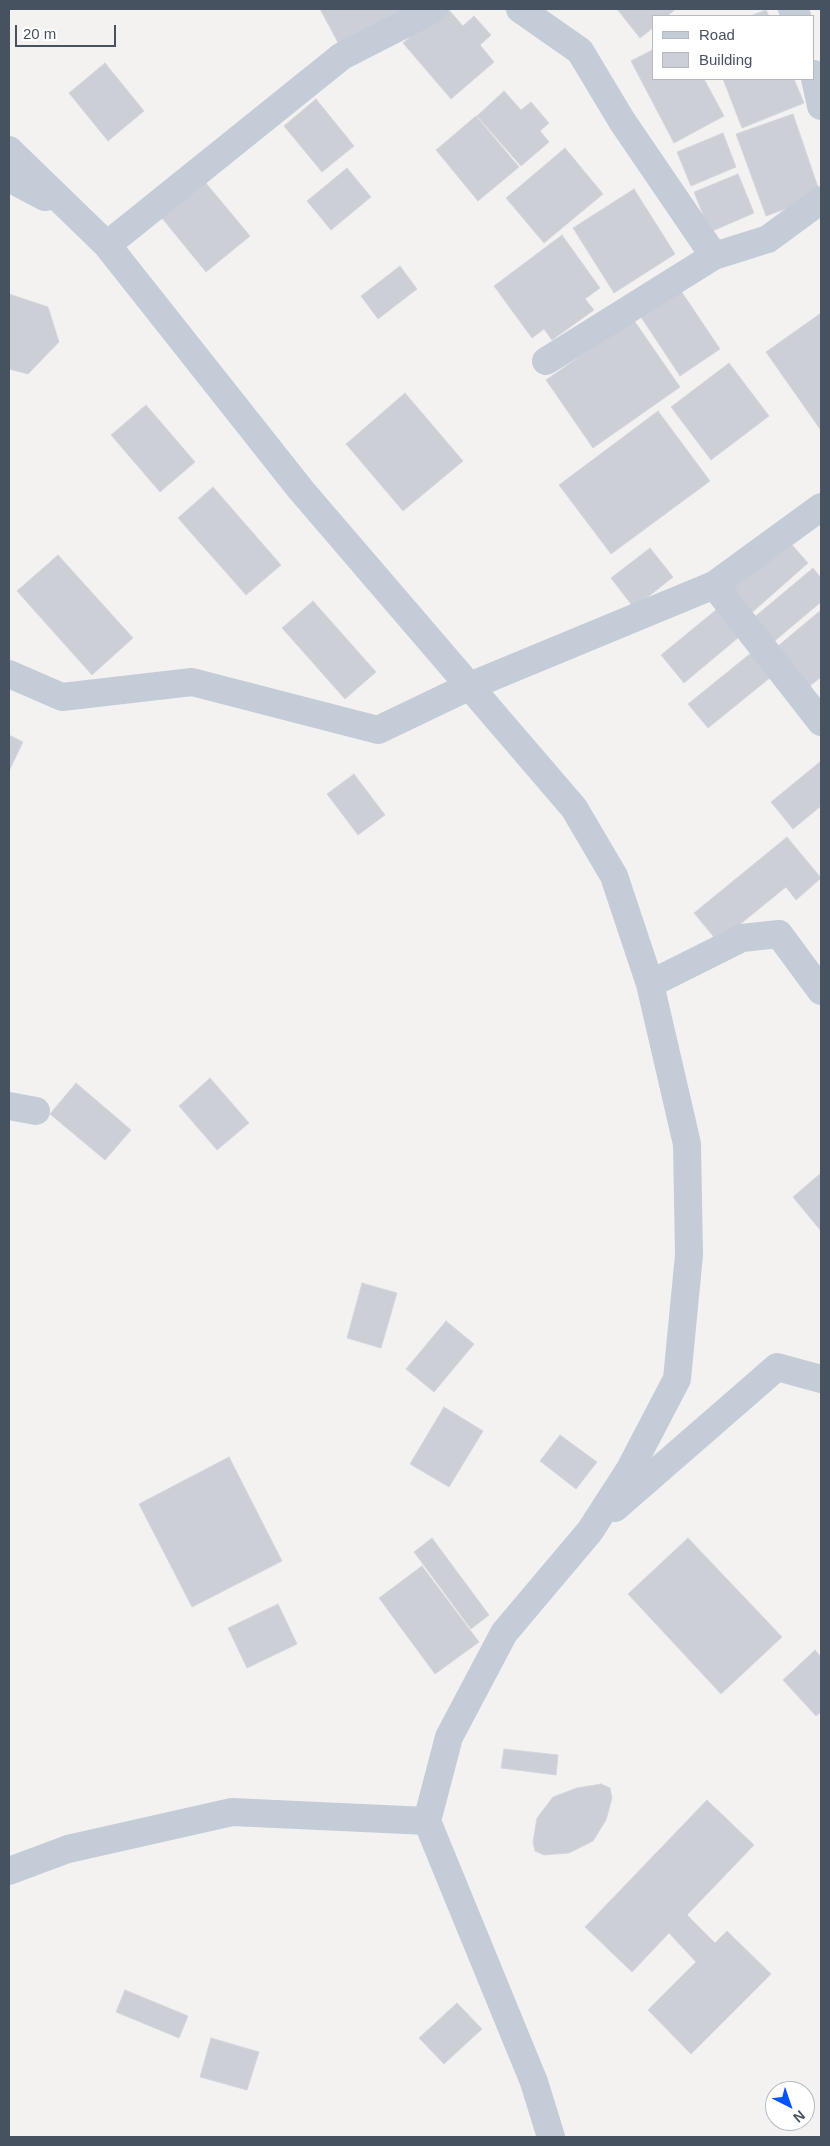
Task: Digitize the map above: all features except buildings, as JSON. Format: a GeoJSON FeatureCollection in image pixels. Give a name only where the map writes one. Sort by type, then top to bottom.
{"type":"FeatureCollection","features":[{"type":"Feature","properties":{"kind":"street"},"geometry":{"type":"LineString","coordinates":[[107,245],[342,56],[434,9]]}},
{"type":"Feature","properties":{"kind":"street"},"geometry":{"type":"LineString","coordinates":[[520,9],[580,51],[622,121],[714,256]]}},
{"type":"Feature","properties":{"kind":"street"},"geometry":{"type":"LineString","coordinates":[[815,79],[821,106]]}},
{"type":"Feature","properties":{"kind":"street"},"geometry":{"type":"LineString","coordinates":[[9,150],[107,245],[301,490],[574,808],[614,876],[650,984],[687,1144],[689,1255],[677,1379],[630,1469],[590,1531],[504,1633],[449,1737],[427,1822],[534,2082],[551,2137]]}},
{"type":"Feature","properties":{"kind":"street"},"geometry":{"type":"LineString","coordinates":[[9,178],[71,210]]}},
{"type":"Feature","properties":{"kind":"street"},"geometry":{"type":"LineString","coordinates":[[546,361],[714,256],[768,239],[821,200]]}},
{"type":"Feature","properties":{"kind":"street"},"geometry":{"type":"LineString","coordinates":[[9,674],[62,697],[192,682],[378,730],[470,686],[714,585],[821,507]]}},
{"type":"Feature","properties":{"kind":"street"},"geometry":{"type":"LineString","coordinates":[[714,585],[821,722]]}},
{"type":"Feature","properties":{"kind":"street"},"geometry":{"type":"LineString","coordinates":[[650,984],[742,938],[779,934],[821,991]]}},
{"type":"Feature","properties":{"kind":"street"},"geometry":{"type":"LineString","coordinates":[[9,1106],[36,1111]]}},
{"type":"Feature","properties":{"kind":"street"},"geometry":{"type":"LineString","coordinates":[[590,1531],[777,1366],[821,1379]]}},
{"type":"Feature","properties":{"kind":"street"},"geometry":{"type":"LineString","coordinates":[[9,1870],[68,1849],[232,1812],[427,1822]]}}]}
